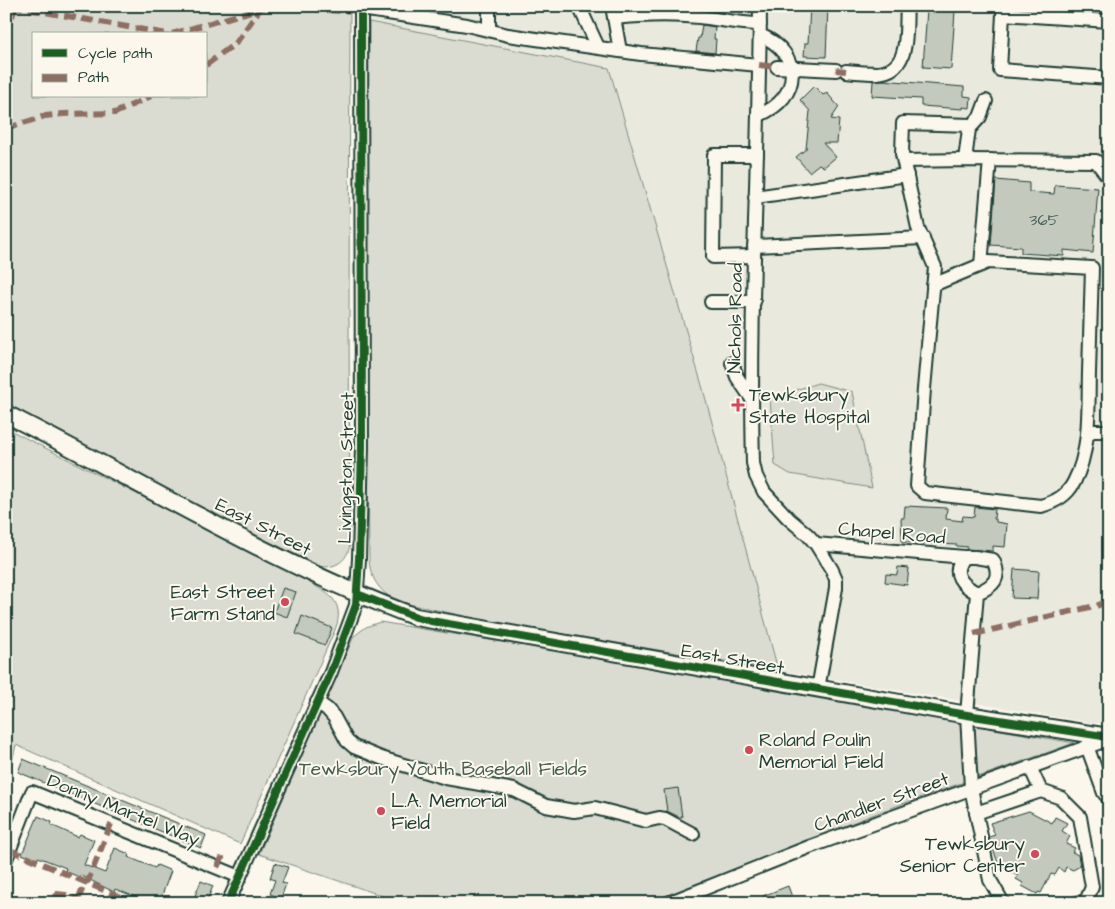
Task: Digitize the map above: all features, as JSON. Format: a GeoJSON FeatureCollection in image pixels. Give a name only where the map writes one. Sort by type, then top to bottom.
{"type":"FeatureCollection","features":[{"type":"Feature","properties":{"kind":"main road","name":"East Street"},"geometry":{"type":"LineString","coordinates":[[6,414],[262,548],[357,594],[416,618],[967,715],[1109,738]]}},
{"type":"Feature","properties":{"kind":"street"},"geometry":{"type":"LineString","coordinates":[[489,30],[490,6]]}},
{"type":"Feature","properties":{"kind":"street"},"geometry":{"type":"LineString","coordinates":[[579,6],[598,47]]}},
{"type":"Feature","properties":{"kind":"street","name":"Nichols Road"},"geometry":{"type":"LineString","coordinates":[[760,6],[754,251],[753,463],[756,476],[764,492],[789,519],[808,534],[832,570],[836,580],[818,689]]}},
{"type":"Feature","properties":{"kind":"street"},"geometry":{"type":"LineString","coordinates":[[777,66],[879,73],[891,69],[897,65],[904,51],[907,6]]}},
{"type":"Feature","properties":{"kind":"street"},"geometry":{"type":"LineString","coordinates":[[361,7],[620,51],[759,65]]}},
{"type":"Feature","properties":{"kind":"street","name":"Livingston Street"},"geometry":{"type":"LineString","coordinates":[[228,903],[355,612],[359,559],[362,447],[361,7]]}},
{"type":"Feature","properties":{"kind":"street"},"geometry":{"type":"LineString","coordinates":[[620,51],[613,12],[667,10],[746,24],[760,30],[781,50],[792,68],[790,86],[785,96],[777,106],[758,115]]}},
{"type":"Feature","properties":{"kind":"street"},"geometry":{"type":"LineString","coordinates":[[1109,21],[1004,14],[1000,70],[1109,78]]}},
{"type":"Feature","properties":{"kind":"street"},"geometry":{"type":"LineString","coordinates":[[965,160],[969,129],[980,117],[986,100]]}},
{"type":"Feature","properties":{"kind":"street"},"geometry":{"type":"LineString","coordinates":[[933,285],[988,262],[1092,268],[1088,436],[1081,466],[1074,483],[1067,493],[1055,502],[1041,506],[948,497],[922,492],[917,486],[933,285],[935,267],[918,228],[902,154],[903,123],[972,125]]}},
{"type":"Feature","properties":{"kind":"street"},"geometry":{"type":"LineString","coordinates":[[757,155],[714,155],[713,256],[923,238]]}},
{"type":"Feature","properties":{"kind":"street"},"geometry":{"type":"LineString","coordinates":[[981,265],[990,160]]}},
{"type":"Feature","properties":{"kind":"street"},"geometry":{"type":"LineString","coordinates":[[904,161],[1096,161],[1109,178]]}},
{"type":"Feature","properties":{"kind":"street"},"geometry":{"type":"LineString","coordinates":[[755,197],[908,175]]}},
{"type":"Feature","properties":{"kind":"street"},"geometry":{"type":"LineString","coordinates":[[711,302],[754,302]]}},
{"type":"Feature","properties":{"kind":"street"},"geometry":{"type":"LineString","coordinates":[[732,363],[737,377],[752,399]]}},
{"type":"Feature","properties":{"kind":"street"},"geometry":{"type":"LineString","coordinates":[[1088,436],[1091,431],[1109,431]]}},
{"type":"Feature","properties":{"kind":"street","name":"Chapel Road"},"geometry":{"type":"LineString","coordinates":[[816,544],[993,560],[997,566],[997,576],[994,583],[985,590],[977,592],[963,584],[958,571],[960,562],[964,558]]}},
{"type":"Feature","properties":{"kind":"street"},"geometry":{"type":"LineString","coordinates":[[977,592],[967,715],[971,788],[990,880],[1003,903]]}},
{"type":"Feature","properties":{"kind":"street"},"geometry":{"type":"LineString","coordinates":[[317,702],[334,717],[347,741],[354,747],[381,758],[446,778],[504,788],[546,806],[574,811],[595,808],[646,821],[659,818],[665,819],[694,834]]}},
{"type":"Feature","properties":{"kind":"street","name":"Chandler Street"},"geometry":{"type":"LineString","coordinates":[[668,903],[809,847],[1109,738]]}},
{"type":"Feature","properties":{"kind":"street"},"geometry":{"type":"LineString","coordinates":[[1087,746],[1104,793],[1109,799]]}},
{"type":"Feature","properties":{"kind":"street"},"geometry":{"type":"LineString","coordinates":[[1030,767],[1041,791]]}},
{"type":"Feature","properties":{"kind":"street"},"geometry":{"type":"LineString","coordinates":[[976,813],[1041,791],[1061,798],[1080,817],[1092,888],[1082,902]]}},
{"type":"Feature","properties":{"kind":"street","name":"Donny Martel Way"},"geometry":{"type":"LineString","coordinates":[[6,859],[32,792],[240,877]]}},
{"type":"Feature","properties":{"kind":"shaded area","name":"Tewksbury State Hospital"},"geometry":{"type":"Polygon","coordinates":[[[369,6],[1109,6],[1109,723],[1092,723],[497,623],[402,603],[382,591],[373,578],[369,561],[367,315],[369,6]]]}},
{"type":"Feature","properties":{"kind":"green space"},"geometry":{"type":"Polygon","coordinates":[[[6,6],[350,6],[350,544],[346,556],[338,564],[327,567],[315,565],[6,408],[6,6]]]}},
{"type":"Feature","properties":{"kind":"green space","name":"Tewksbury State Hospital"},"geometry":{"type":"Polygon","coordinates":[[[369,22],[609,68],[703,389],[778,670],[497,623],[399,602],[387,595],[378,586],[372,575],[369,561],[367,315],[369,22]]]}},
{"type":"Feature","properties":{"kind":"green space"},"geometry":{"type":"Polygon","coordinates":[[[818,383],[852,392],[872,488],[790,474],[775,465],[770,398],[818,383]]]}},
{"type":"Feature","properties":{"kind":"green space"},"geometry":{"type":"Polygon","coordinates":[[[6,428],[301,578],[328,594],[336,603],[338,619],[336,628],[240,844],[16,745],[6,787],[6,428]]]}},
{"type":"Feature","properties":{"kind":"green space","name":"Tewksbury Youth Baseball Fields"},"geometry":{"type":"Polygon","coordinates":[[[380,622],[806,692],[1074,743],[885,810],[648,903],[404,903],[259,854],[354,636],[366,627],[380,622]]]}},
{"type":"Feature","properties":{"kind":"building"},"geometry":{"type":"Polygon","coordinates":[[[810,6],[828,6],[826,57],[804,56],[805,43],[808,43],[810,6]]]}},
{"type":"Feature","properties":{"kind":"building"},"geometry":{"type":"Polygon","coordinates":[[[927,9],[955,11],[951,69],[923,67],[927,9]]]}},
{"type":"Feature","properties":{"kind":"building"},"geometry":{"type":"Polygon","coordinates":[[[702,25],[715,27],[715,53],[696,51],[702,25]]]}},
{"type":"Feature","properties":{"kind":"building"},"geometry":{"type":"Polygon","coordinates":[[[882,80],[964,87],[964,96],[971,97],[970,108],[921,106],[921,99],[872,96],[873,81],[882,80]]]}},
{"type":"Feature","properties":{"kind":"building"},"geometry":{"type":"Polygon","coordinates":[[[814,86],[823,95],[827,93],[839,107],[831,119],[839,120],[837,143],[823,143],[836,157],[824,167],[819,164],[809,172],[796,157],[806,149],[810,111],[800,100],[814,86]]]}},
{"type":"Feature","properties":{"kind":"building"},"geometry":{"type":"Polygon","coordinates":[[[996,180],[1029,183],[1029,192],[1054,194],[1055,185],[1098,188],[1093,253],[1064,250],[1064,256],[1021,253],[1021,247],[991,245],[996,180]]]}},
{"type":"Feature","properties":{"kind":"building"},"geometry":{"type":"Polygon","coordinates":[[[905,506],[947,508],[946,519],[962,521],[963,516],[974,517],[975,507],[995,509],[994,519],[996,519],[996,522],[1007,524],[1005,547],[993,546],[993,551],[967,549],[967,547],[957,545],[902,542],[901,518],[904,518],[905,506]]]}},
{"type":"Feature","properties":{"kind":"building"},"geometry":{"type":"Polygon","coordinates":[[[898,567],[909,568],[907,585],[885,582],[886,574],[897,575],[898,567]]]}},
{"type":"Feature","properties":{"kind":"building"},"geometry":{"type":"Polygon","coordinates":[[[1014,569],[1039,571],[1037,599],[1012,598],[1014,569]]]}},
{"type":"Feature","properties":{"kind":"building","name":"East Street Farm Stand"},"geometry":{"type":"Polygon","coordinates":[[[283,588],[296,592],[287,617],[274,612],[283,588]]]}},
{"type":"Feature","properties":{"kind":"building"},"geometry":{"type":"Polygon","coordinates":[[[302,616],[332,628],[325,645],[296,634],[302,616]]]}},
{"type":"Feature","properties":{"kind":"building"},"geometry":{"type":"Polygon","coordinates":[[[23,759],[206,835],[201,848],[18,772],[23,759]]]}},
{"type":"Feature","properties":{"kind":"building"},"geometry":{"type":"Polygon","coordinates":[[[678,788],[682,817],[667,811],[664,790],[678,788]]]}},
{"type":"Feature","properties":{"kind":"building","name":"Tewksbury Senior Center"},"geometry":{"type":"Polygon","coordinates":[[[1029,811],[1052,823],[1055,817],[1067,823],[1062,831],[1070,836],[1066,844],[1075,848],[1072,852],[1078,855],[1080,866],[1073,870],[1066,867],[1064,872],[1059,868],[1055,875],[1051,874],[1041,893],[1038,892],[1037,894],[1022,886],[1023,883],[1016,879],[1018,876],[999,866],[989,837],[995,835],[990,823],[1029,811]]]}},
{"type":"Feature","properties":{"kind":"building"},"geometry":{"type":"Polygon","coordinates":[[[38,816],[52,822],[51,825],[78,837],[80,834],[94,840],[84,865],[105,873],[115,848],[129,854],[128,857],[155,868],[157,865],[171,871],[159,903],[142,903],[143,900],[115,889],[114,892],[80,875],[79,877],[65,871],[66,868],[38,857],[37,860],[22,854],[38,816]]]}},
{"type":"Feature","properties":{"kind":"building"},"geometry":{"type":"Polygon","coordinates":[[[275,863],[288,867],[282,883],[286,884],[281,898],[270,894],[275,880],[270,878],[275,863]]]}},
{"type":"Feature","properties":{"kind":"building"},"geometry":{"type":"Polygon","coordinates":[[[201,881],[213,886],[206,903],[192,903],[201,881]]]}},
{"type":"Feature","properties":{"kind":"building"},"geometry":{"type":"Polygon","coordinates":[[[788,886],[792,897],[781,901],[782,903],[766,903],[763,896],[788,886]]]}},
{"type":"Feature","properties":{"kind":"marked path"},"geometry":{"type":"LineString","coordinates":[[11,6],[156,32]]}},
{"type":"Feature","properties":{"kind":"marked path"},"geometry":{"type":"LineString","coordinates":[[179,32],[269,6]]}},
{"type":"Feature","properties":{"kind":"marked path"},"geometry":{"type":"LineString","coordinates":[[274,6],[342,11],[361,9]]}},
{"type":"Feature","properties":{"kind":"marked path"},"geometry":{"type":"LineString","coordinates":[[6,34],[15,8]]}},
{"type":"Feature","properties":{"kind":"marked path"},"geometry":{"type":"LineString","coordinates":[[208,64],[236,43],[260,9]]}},
{"type":"Feature","properties":{"kind":"marked path"},"geometry":{"type":"LineString","coordinates":[[759,65],[777,67]]}},
{"type":"Feature","properties":{"kind":"marked path"},"geometry":{"type":"LineString","coordinates":[[836,70],[846,71]]}},
{"type":"Feature","properties":{"kind":"marked path"},"geometry":{"type":"LineString","coordinates":[[6,126],[14,126],[45,116],[115,113],[147,98]]}},
{"type":"Feature","properties":{"kind":"marked path"},"geometry":{"type":"LineString","coordinates":[[974,634],[1099,605],[1109,600]]}},
{"type":"Feature","properties":{"kind":"marked path"},"geometry":{"type":"LineString","coordinates":[[78,900],[85,882],[88,881],[111,824]]}},
{"type":"Feature","properties":{"kind":"marked path"},"geometry":{"type":"LineString","coordinates":[[10,850],[134,903]]}},
{"type":"Feature","properties":{"kind":"marked path"},"geometry":{"type":"LineString","coordinates":[[217,867],[222,858],[222,853]]}},
{"type":"Feature","properties":{"kind":"marked path"},"geometry":{"type":"LineString","coordinates":[[55,893],[66,895],[84,903]]}},
{"type":"Feature","properties":{"kind":"cycle path"},"geometry":{"type":"LineString","coordinates":[[228,903],[331,672],[356,605],[362,447],[361,6]]}},
{"type":"Feature","properties":{"kind":"cycle path"},"geometry":{"type":"LineString","coordinates":[[357,594],[431,621],[967,715],[1109,737]]}},
{"type":"Feature","properties":{"kind":"place","name":"Tewksbury State Hospital"},"geometry":{"type":"Point","coordinates":[738,405]}},
{"type":"Feature","properties":{"kind":"place","name":"East Street Farm Stand"},"geometry":{"type":"Point","coordinates":[285,602]}},
{"type":"Feature","properties":{"kind":"place","name":"Roland Poulin Memorial Field"},"geometry":{"type":"Point","coordinates":[749,750]}},
{"type":"Feature","properties":{"kind":"place","name":"L.A. Memorial Field"},"geometry":{"type":"Point","coordinates":[381,811]}},
{"type":"Feature","properties":{"kind":"place","name":"Tewksbury Senior Center"},"geometry":{"type":"Point","coordinates":[1035,854]}}]}
